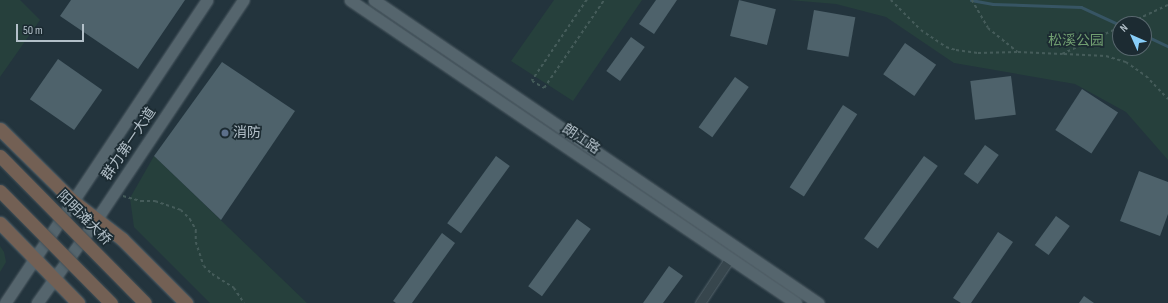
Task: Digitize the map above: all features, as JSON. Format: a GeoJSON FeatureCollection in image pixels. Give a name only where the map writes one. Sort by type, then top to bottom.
{"type":"FeatureCollection","features":[{"type":"Feature","properties":{"kind":"highway"},"geometry":{"type":"LineString","coordinates":[[0,129],[74,202],[122,239],[186,303]]}},
{"type":"Feature","properties":{"kind":"highway","name":"阳明滩大桥"},"geometry":{"type":"LineString","coordinates":[[0,156],[144,303]]}},
{"type":"Feature","properties":{"kind":"highway"},"geometry":{"type":"LineString","coordinates":[[0,191],[111,303]]}},
{"type":"Feature","properties":{"kind":"highway"},"geometry":{"type":"LineString","coordinates":[[0,223],[78,303]]}},
{"type":"Feature","properties":{"kind":"main road","name":"群力第一大道"},"geometry":{"type":"LineString","coordinates":[[5,303],[74,202],[207,0]]}},
{"type":"Feature","properties":{"kind":"main road","name":"群力第一大道"},"geometry":{"type":"LineString","coordinates":[[37,303],[114,194],[243,0]]}},
{"type":"Feature","properties":{"kind":"main road","name":"朗江路"},"geometry":{"type":"LineString","coordinates":[[350,0],[796,303]]}},
{"type":"Feature","properties":{"kind":"main road","name":"朗江路"},"geometry":{"type":"LineString","coordinates":[[374,0],[818,303]]}},
{"type":"Feature","properties":{"kind":"street"},"geometry":{"type":"LineString","coordinates":[[700,303],[730,258]]}},
{"type":"Feature","properties":{"kind":"path"},"geometry":{"type":"LineString","coordinates":[[587,0],[532,81],[544,88],[604,0]]}},
{"type":"Feature","properties":{"kind":"path"},"geometry":{"type":"LineString","coordinates":[[891,0],[921,30],[946,47],[978,53],[1018,52],[1106,56],[1126,62],[1146,76],[1168,99]]}},
{"type":"Feature","properties":{"kind":"path"},"geometry":{"type":"LineString","coordinates":[[972,0],[988,28],[1018,52]]}},
{"type":"Feature","properties":{"kind":"path"},"geometry":{"type":"LineString","coordinates":[[1144,16],[1168,5]]}},
{"type":"Feature","properties":{"kind":"path"},"geometry":{"type":"LineString","coordinates":[[1062,54],[1112,31]]}},
{"type":"Feature","properties":{"kind":"path"},"geometry":{"type":"LineString","coordinates":[[114,194],[142,201],[155,201],[181,210],[190,219],[196,230],[196,242],[204,266],[212,274],[234,288],[244,303]]}},
{"type":"Feature","properties":{"kind":"green space"},"geometry":{"type":"Polygon","coordinates":[[[0,0],[20,0],[40,20],[0,77],[0,0]]]}},
{"type":"Feature","properties":{"kind":"green space"},"geometry":{"type":"Polygon","coordinates":[[[554,0],[642,0],[573,101],[511,61],[554,0]]]}},
{"type":"Feature","properties":{"kind":"green space","name":"松溪公园"},"geometry":{"type":"Polygon","coordinates":[[[789,0],[1168,0],[1168,160],[1126,112],[1075,84],[954,63],[886,17],[836,4],[789,0]]]}},
{"type":"Feature","properties":{"kind":"green space"},"geometry":{"type":"Polygon","coordinates":[[[154,156],[307,303],[210,303],[134,227],[130,198],[154,156]]]}},
{"type":"Feature","properties":{"kind":"green space"},"geometry":{"type":"Polygon","coordinates":[[[0,246],[4,252],[6,262],[0,272],[0,246]]]}},
{"type":"Feature","properties":{"kind":"building"},"geometry":{"type":"Polygon","coordinates":[[[71,0],[185,0],[138,69],[60,16],[71,0]]]}},
{"type":"Feature","properties":{"kind":"building"},"geometry":{"type":"Polygon","coordinates":[[[656,0],[677,0],[654,34],[639,24],[656,0]]]}},
{"type":"Feature","properties":{"kind":"building"},"geometry":{"type":"Polygon","coordinates":[[[739,0],[776,9],[767,45],[730,36],[739,0]]]}},
{"type":"Feature","properties":{"kind":"building"},"geometry":{"type":"Polygon","coordinates":[[[814,10],[855,17],[848,57],[807,49],[814,10]]]}},
{"type":"Feature","properties":{"kind":"building"},"geometry":{"type":"Polygon","coordinates":[[[631,37],[645,47],[620,81],[606,71],[631,37]]]}},
{"type":"Feature","properties":{"kind":"building"},"geometry":{"type":"Polygon","coordinates":[[[905,43],[936,65],[914,96],[883,74],[905,43]]]}},
{"type":"Feature","properties":{"kind":"building"},"geometry":{"type":"Polygon","coordinates":[[[58,59],[102,90],[74,130],[30,99],[58,59]]]}},
{"type":"Feature","properties":{"kind":"building","name":"消防"},"geometry":{"type":"Polygon","coordinates":[[[222,62],[295,111],[221,220],[154,156],[222,62]]]}},
{"type":"Feature","properties":{"kind":"building"},"geometry":{"type":"Polygon","coordinates":[[[1011,76],[1016,115],[975,120],[970,81],[1011,76]]]}},
{"type":"Feature","properties":{"kind":"building"},"geometry":{"type":"Polygon","coordinates":[[[735,77],[749,87],[712,137],[699,127],[735,77]]]}},
{"type":"Feature","properties":{"kind":"building"},"geometry":{"type":"Polygon","coordinates":[[[1082,89],[1118,112],[1091,154],[1055,130],[1082,89]]]}},
{"type":"Feature","properties":{"kind":"building"},"geometry":{"type":"Polygon","coordinates":[[[843,105],[857,114],[804,196],[790,187],[843,105]]]}},
{"type":"Feature","properties":{"kind":"building"},"geometry":{"type":"Polygon","coordinates":[[[985,145],[999,155],[978,184],[964,174],[985,145]]]}},
{"type":"Feature","properties":{"kind":"building"},"geometry":{"type":"Polygon","coordinates":[[[496,156],[510,166],[461,233],[447,223],[496,156]]]}},
{"type":"Feature","properties":{"kind":"building"},"geometry":{"type":"Polygon","coordinates":[[[924,156],[938,166],[878,249],[864,239],[924,156]]]}},
{"type":"Feature","properties":{"kind":"building"},"geometry":{"type":"Polygon","coordinates":[[[1139,171],[1168,182],[1168,214],[1160,236],[1120,221],[1139,171]]]}},
{"type":"Feature","properties":{"kind":"building"},"geometry":{"type":"Polygon","coordinates":[[[1056,216],[1070,226],[1049,255],[1035,245],[1056,216]]]}},
{"type":"Feature","properties":{"kind":"building"},"geometry":{"type":"Polygon","coordinates":[[[577,219],[591,229],[542,296],[528,286],[577,219]]]}},
{"type":"Feature","properties":{"kind":"building"},"geometry":{"type":"Polygon","coordinates":[[[998,232],[1013,242],[971,303],[961,303],[953,298],[998,232]]]}},
{"type":"Feature","properties":{"kind":"building"},"geometry":{"type":"Polygon","coordinates":[[[442,233],[455,243],[412,303],[396,303],[393,301],[442,233]]]}},
{"type":"Feature","properties":{"kind":"building"},"geometry":{"type":"Polygon","coordinates":[[[669,266],[683,276],[663,303],[643,303],[669,266]]]}},
{"type":"Feature","properties":{"kind":"building"},"geometry":{"type":"Polygon","coordinates":[[[1084,296],[1094,303],[1079,303],[1084,296]]]}},
{"type":"Feature","properties":{"kind":"waterway"},"geometry":{"type":"LineString","coordinates":[[971,0],[993,4],[1081,7],[1112,21]]}},
{"type":"Feature","properties":{"kind":"waterway"},"geometry":{"type":"LineString","coordinates":[[1152,39],[1168,46]]}},
{"type":"Feature","properties":{"kind":"place","name":"消防"},"geometry":{"type":"Point","coordinates":[225,133]}}]}
